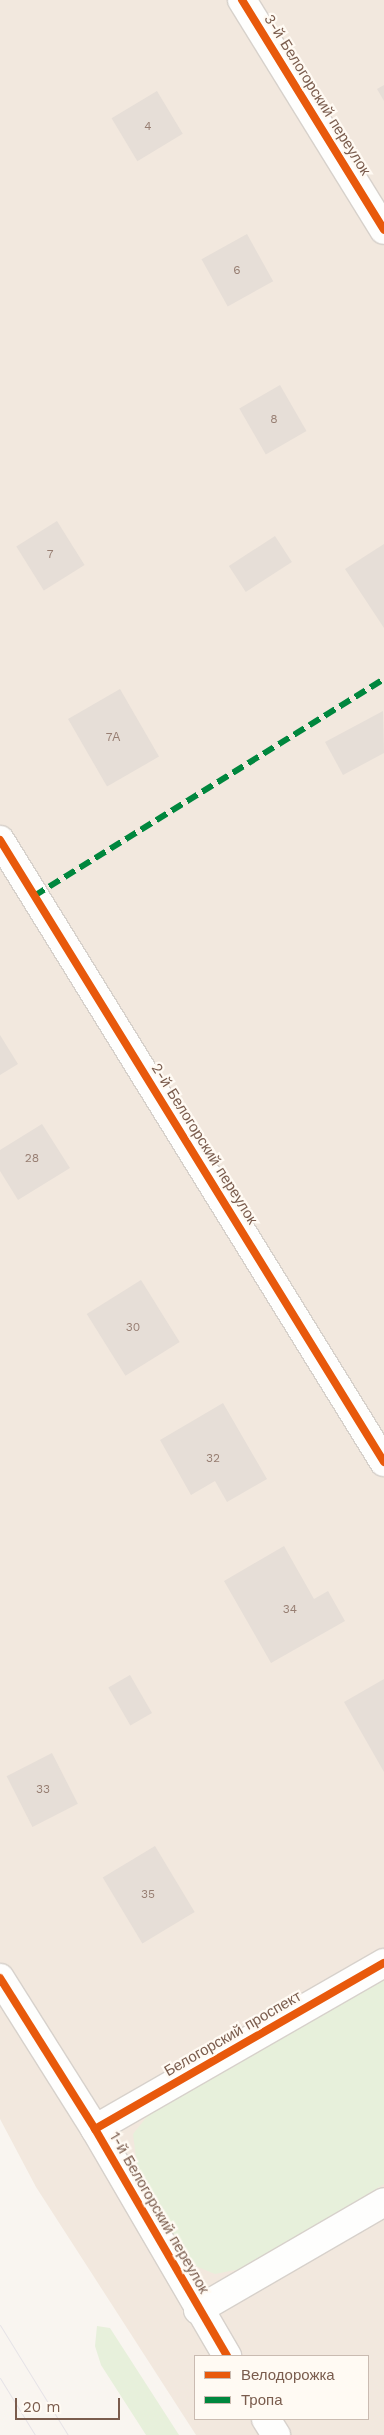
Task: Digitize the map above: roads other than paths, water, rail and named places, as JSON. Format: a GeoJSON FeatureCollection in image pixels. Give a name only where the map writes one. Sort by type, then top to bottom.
{"type":"FeatureCollection","features":[{"type":"Feature","properties":{"kind":"street","name":"3-й Белогорский переулок"},"geometry":{"type":"LineString","coordinates":[[242,0],[384,230]]}},
{"type":"Feature","properties":{"kind":"street","name":"2-й Белогорский переулок"},"geometry":{"type":"LineString","coordinates":[[0,840],[384,1462]]}},
{"type":"Feature","properties":{"kind":"street","name":"Белогорский проспект"},"geometry":{"type":"LineString","coordinates":[[96,2129],[384,1963]]}},
{"type":"Feature","properties":{"kind":"street","name":"1-й Белогорский переулок"},"geometry":{"type":"LineString","coordinates":[[0,1978],[96,2129],[198,2310],[226,2355]]}},
{"type":"Feature","properties":{"kind":"street"},"geometry":{"type":"LineString","coordinates":[[198,2310],[384,2202]]}},
{"type":"Feature","properties":{"kind":"street"},"geometry":{"type":"LineString","coordinates":[[267,2420],[276,2435]]}},
{"type":"Feature","properties":{"kind":"tram line"},"geometry":{"type":"LineString","coordinates":[[0,2325],[68,2435]]}},
{"type":"Feature","properties":{"kind":"tram line"},"geometry":{"type":"LineString","coordinates":[[0,2378],[35,2435]]}}]}
